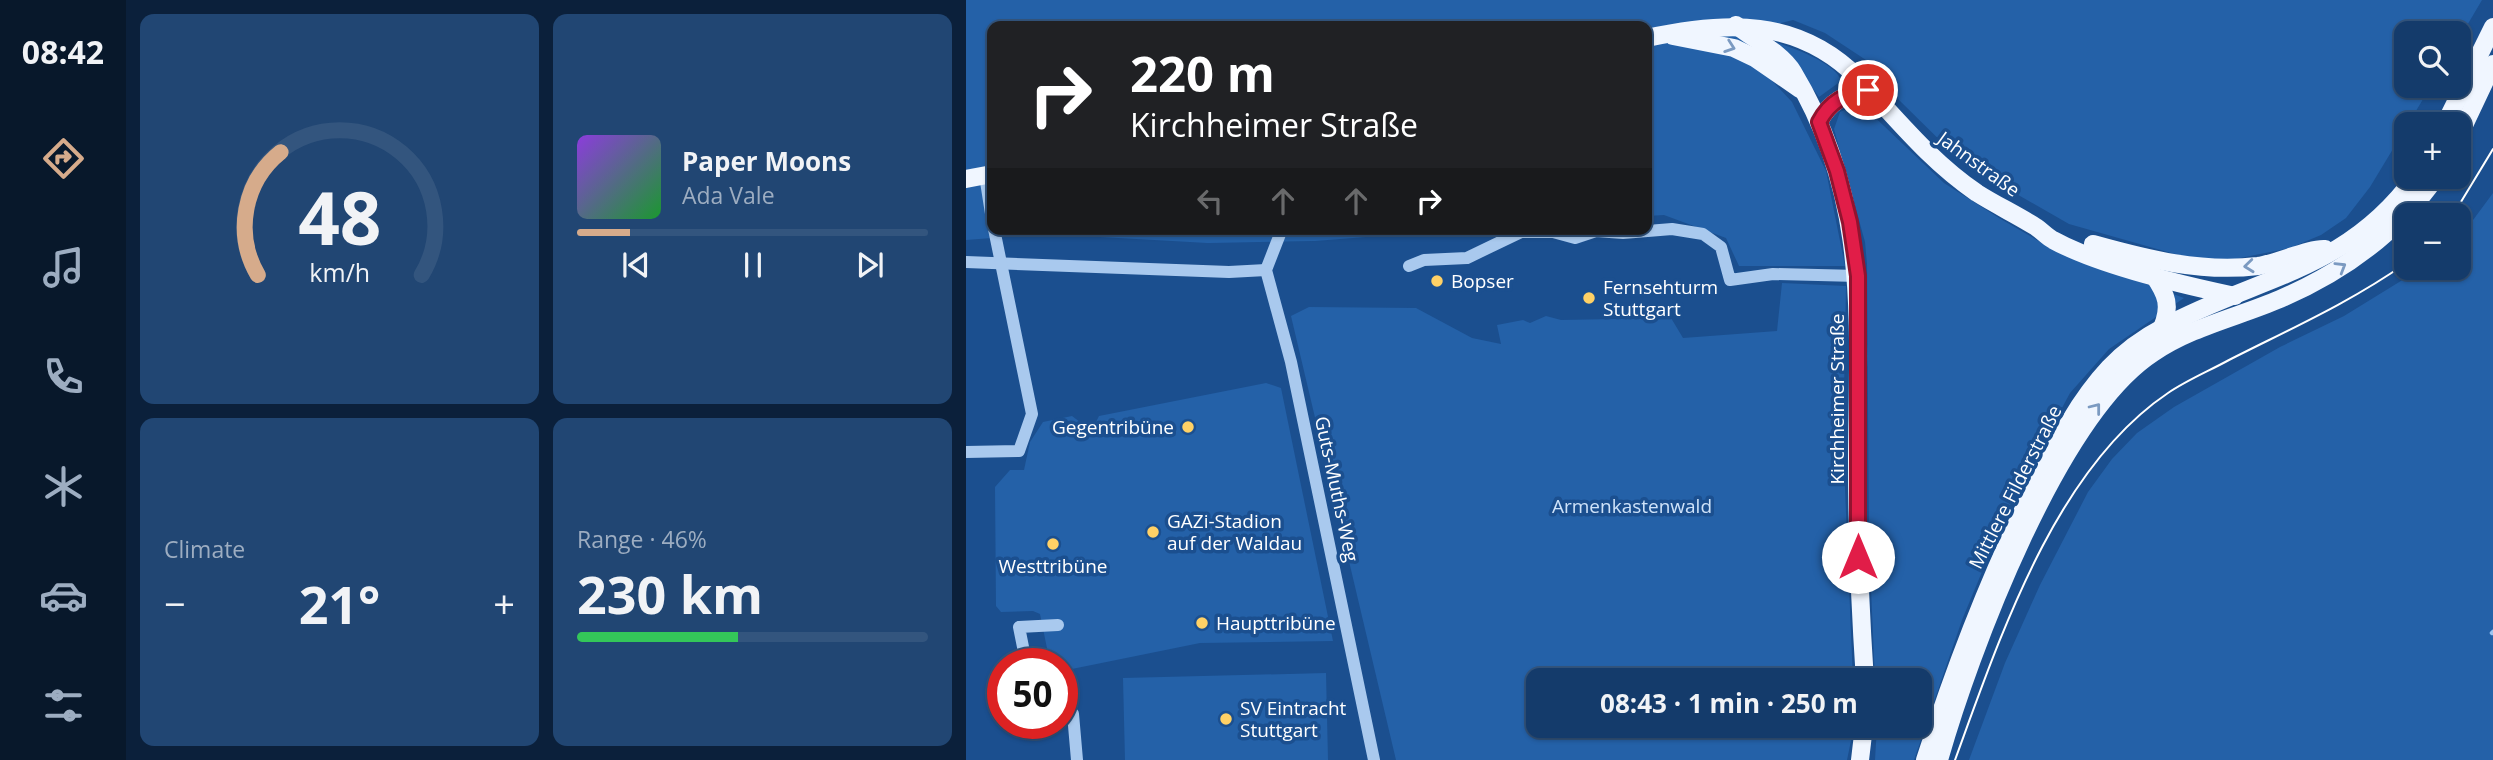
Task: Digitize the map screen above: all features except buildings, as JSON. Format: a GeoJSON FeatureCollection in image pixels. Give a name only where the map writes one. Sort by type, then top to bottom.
{"type":"FeatureCollection","features":[{"type":"Feature","properties":{"kind":"main road","name":"Jahnstraße"},"geometry":{"type":"LineString","coordinates":[[1655,36],[1706,26],[1736,25],[1775,31],[1810,44],[1833,58],[1868,90],[1930,157],[1955,177],[2053,240],[2154,276],[2235,296],[2281,299]]}},
{"type":"Feature","properties":{"kind":"main road","name":"Kirchheimer Straße"},"geometry":{"type":"LineString","coordinates":[[1736,25],[1793,72],[1819,122],[1837,171],[1850,222],[1858,276],[1858,580],[1864,668]]}},
{"type":"Feature","properties":{"kind":"main road"},"geometry":{"type":"LineString","coordinates":[[2451,112],[2493,27]]}},
{"type":"Feature","properties":{"kind":"main road","name":"Kirchheimer Straße"},"geometry":{"type":"LineString","coordinates":[[1655,36],[1734,48],[1755,58],[1800,89]]}},
{"type":"Feature","properties":{"kind":"main road"},"geometry":{"type":"LineString","coordinates":[[2470,112],[2493,64]]}},
{"type":"Feature","properties":{"kind":"main road"},"geometry":{"type":"LineString","coordinates":[[1819,122],[1832,104],[1843,96],[1868,90]]}},
{"type":"Feature","properties":{"kind":"main road"},"geometry":{"type":"LineString","coordinates":[[966,179],[987,174]]}},
{"type":"Feature","properties":{"kind":"main road"},"geometry":{"type":"LineString","coordinates":[[2339,249],[2388,209],[2405,189]]}},
{"type":"Feature","properties":{"kind":"main road"},"geometry":{"type":"LineString","coordinates":[[2281,299],[2341,267],[2383,238],[2427,189]]}},
{"type":"Feature","properties":{"kind":"main road","name":"Jahnstraße"},"geometry":{"type":"LineString","coordinates":[[2036,227],[2132,255],[2206,268],[2259,265],[2290,260],[2319,248],[2339,249]]}},
{"type":"Feature","properties":{"kind":"main road","name":"Mittlere Filderstraße"},"geometry":{"type":"LineString","coordinates":[[1925,760],[2009,537],[2077,410],[2109,368],[2162,328],[2289,276],[2339,249]]}},
{"type":"Feature","properties":{"kind":"main road"},"geometry":{"type":"LineString","coordinates":[[2154,276],[2166,293],[2169,309],[2162,328]]}},
{"type":"Feature","properties":{"kind":"main road","name":"Mittlere Filderstraße"},"geometry":{"type":"LineString","coordinates":[[1939,760],[1967,674],[2018,551],[2043,498],[2088,418],[2119,379],[2153,352],[2189,334],[2281,299]]}},
{"type":"Feature","properties":{"kind":"main road"},"geometry":{"type":"LineString","coordinates":[[1860,760],[1863,738]]}},
{"type":"Feature","properties":{"kind":"street"},"geometry":{"type":"LineString","coordinates":[[1652,231],[1671,229],[1703,234],[1721,247],[1730,280],[1773,274],[1858,276]]}},
{"type":"Feature","properties":{"kind":"street"},"geometry":{"type":"LineString","coordinates":[[966,452],[1019,451],[1032,414],[995,235]]}},
{"type":"Feature","properties":{"kind":"street"},"geometry":{"type":"LineString","coordinates":[[966,262],[1229,272],[1266,270],[1280,235]]}},
{"type":"Feature","properties":{"kind":"street"},"geometry":{"type":"LineString","coordinates":[[1409,266],[1424,260],[1466,258],[1515,235]]}},
{"type":"Feature","properties":{"kind":"street"},"geometry":{"type":"LineString","coordinates":[[1564,235],[1575,238],[1584,235]]}},
{"type":"Feature","properties":{"kind":"street","name":"Guts-Muths-Weg"},"geometry":{"type":"LineString","coordinates":[[1266,270],[1291,362],[1374,760]]}},
{"type":"Feature","properties":{"kind":"street"},"geometry":{"type":"LineString","coordinates":[[1023,648],[1019,627],[1058,625]]}},
{"type":"Feature","properties":{"kind":"street"},"geometry":{"type":"LineString","coordinates":[[1075,739],[1077,760]]}},
{"type":"Feature","properties":{"kind":"green space"},"geometry":{"type":"Polygon","coordinates":[[[966,0],[2482,0],[2470,21],[2394,21],[2394,98],[2424,98],[2415,112],[2394,112],[2394,147],[2370,187],[2346,218],[2321,235],[2290,248],[2210,264],[2069,224],[1964,164],[1899,100],[1869,62],[1825,33],[1793,20],[1742,33],[1761,69],[1792,102],[1826,171],[1845,266],[1739,266],[1726,238],[1664,215],[1652,216],[1652,21],[987,21],[987,235],[1033,235],[966,240],[966,0]]]}},
{"type":"Feature","properties":{"kind":"green space"},"geometry":{"type":"Polygon","coordinates":[[[1764,39],[1820,60],[1837,74],[1841,81],[1819,97],[1799,70],[1764,39]]]}},
{"type":"Feature","properties":{"kind":"green space"},"geometry":{"type":"Polygon","coordinates":[[[1854,106],[1864,107],[1944,183],[2054,250],[2184,298],[2109,349],[2070,393],[2008,509],[1962,620],[1932,708],[1932,668],[1874,668],[1869,543],[1867,264],[1865,242],[1834,129],[1840,112],[1854,106]]]}},
{"type":"Feature","properties":{"kind":"green space"},"geometry":{"type":"Polygon","coordinates":[[[2493,193],[2493,760],[1969,760],[2005,663],[2040,585],[2088,492],[2112,459],[2137,433],[2174,407],[2280,347],[2344,316],[2402,280],[2471,280],[2471,223],[2493,193]]]}},
{"type":"Feature","properties":{"kind":"green space"},"geometry":{"type":"Polygon","coordinates":[[[1064,235],[1392,235],[1315,241],[1208,243],[1064,235]]]}},
{"type":"Feature","properties":{"kind":"green space","name":"Armenkastenwald"},"geometry":{"type":"Polygon","coordinates":[[[1782,283],[1846,286],[1843,441],[1852,668],[1526,668],[1526,738],[1852,738],[1847,760],[1396,760],[1291,316],[1309,307],[1416,308],[1472,338],[1501,344],[1497,325],[1523,320],[1530,323],[1546,316],[1561,320],[1671,318],[1683,338],[1777,331],[1782,283]]]}},
{"type":"Feature","properties":{"kind":"green space","name":"GAZi-Stadion auf der Waldau"},"geometry":{"type":"Polygon","coordinates":[[[1266,383],[1281,388],[1333,641],[1200,643],[1078,668],[1078,648],[1047,648],[1040,614],[1033,611],[1001,612],[996,606],[995,487],[1010,470],[1024,470],[1030,442],[1043,422],[1072,416],[1084,425],[1096,422],[1099,416],[1266,383]]]}},
{"type":"Feature","properties":{"kind":"green space","name":"SV Eintracht Stuttgart"},"geometry":{"type":"Polygon","coordinates":[[[1326,673],[1328,760],[1125,760],[1123,678],[1326,673]]]}},
{"type":"Feature","properties":{"kind":"green space"},"geometry":{"type":"Polygon","coordinates":[[[1876,738],[1922,738],[1914,760],[1875,760],[1876,738]]]}},
{"type":"Feature","properties":{"kind":"tram line"},"geometry":{"type":"LineString","coordinates":[[2460,203],[2493,149]]}},
{"type":"Feature","properties":{"kind":"tram line"},"geometry":{"type":"LineString","coordinates":[[1955,760],[1991,661],[2036,559],[2063,510],[2093,465],[2128,426],[2183,384],[2342,303],[2394,271]]}},
{"type":"Feature","properties":{"kind":"place","name":"Bopser"},"geometry":{"type":"Point","coordinates":[1437,281]}},
{"type":"Feature","properties":{"kind":"place","name":"Fernsehturm Stuttgart"},"geometry":{"type":"Point","coordinates":[1589,298]}},
{"type":"Feature","properties":{"kind":"place","name":"Gegentribüne"},"geometry":{"type":"Point","coordinates":[1188,427]}},
{"type":"Feature","properties":{"kind":"place","name":"GAZi-Stadion auf der Waldau"},"geometry":{"type":"Point","coordinates":[1153,532]}},
{"type":"Feature","properties":{"kind":"place","name":"Westtribüne"},"geometry":{"type":"Point","coordinates":[1053,544]}},
{"type":"Feature","properties":{"kind":"place","name":"Haupttribüne"},"geometry":{"type":"Point","coordinates":[1202,623]}},
{"type":"Feature","properties":{"kind":"place","name":"SV Eintracht Stuttgart"},"geometry":{"type":"Point","coordinates":[1226,719]}},
{"type":"Feature","properties":{"kind":"route"},"geometry":{"type":"LineString","coordinates":[[1858,557],[1858,276],[1850,222],[1837,171],[1819,122],[1824,112],[1843,96],[1868,90]]}}]}
